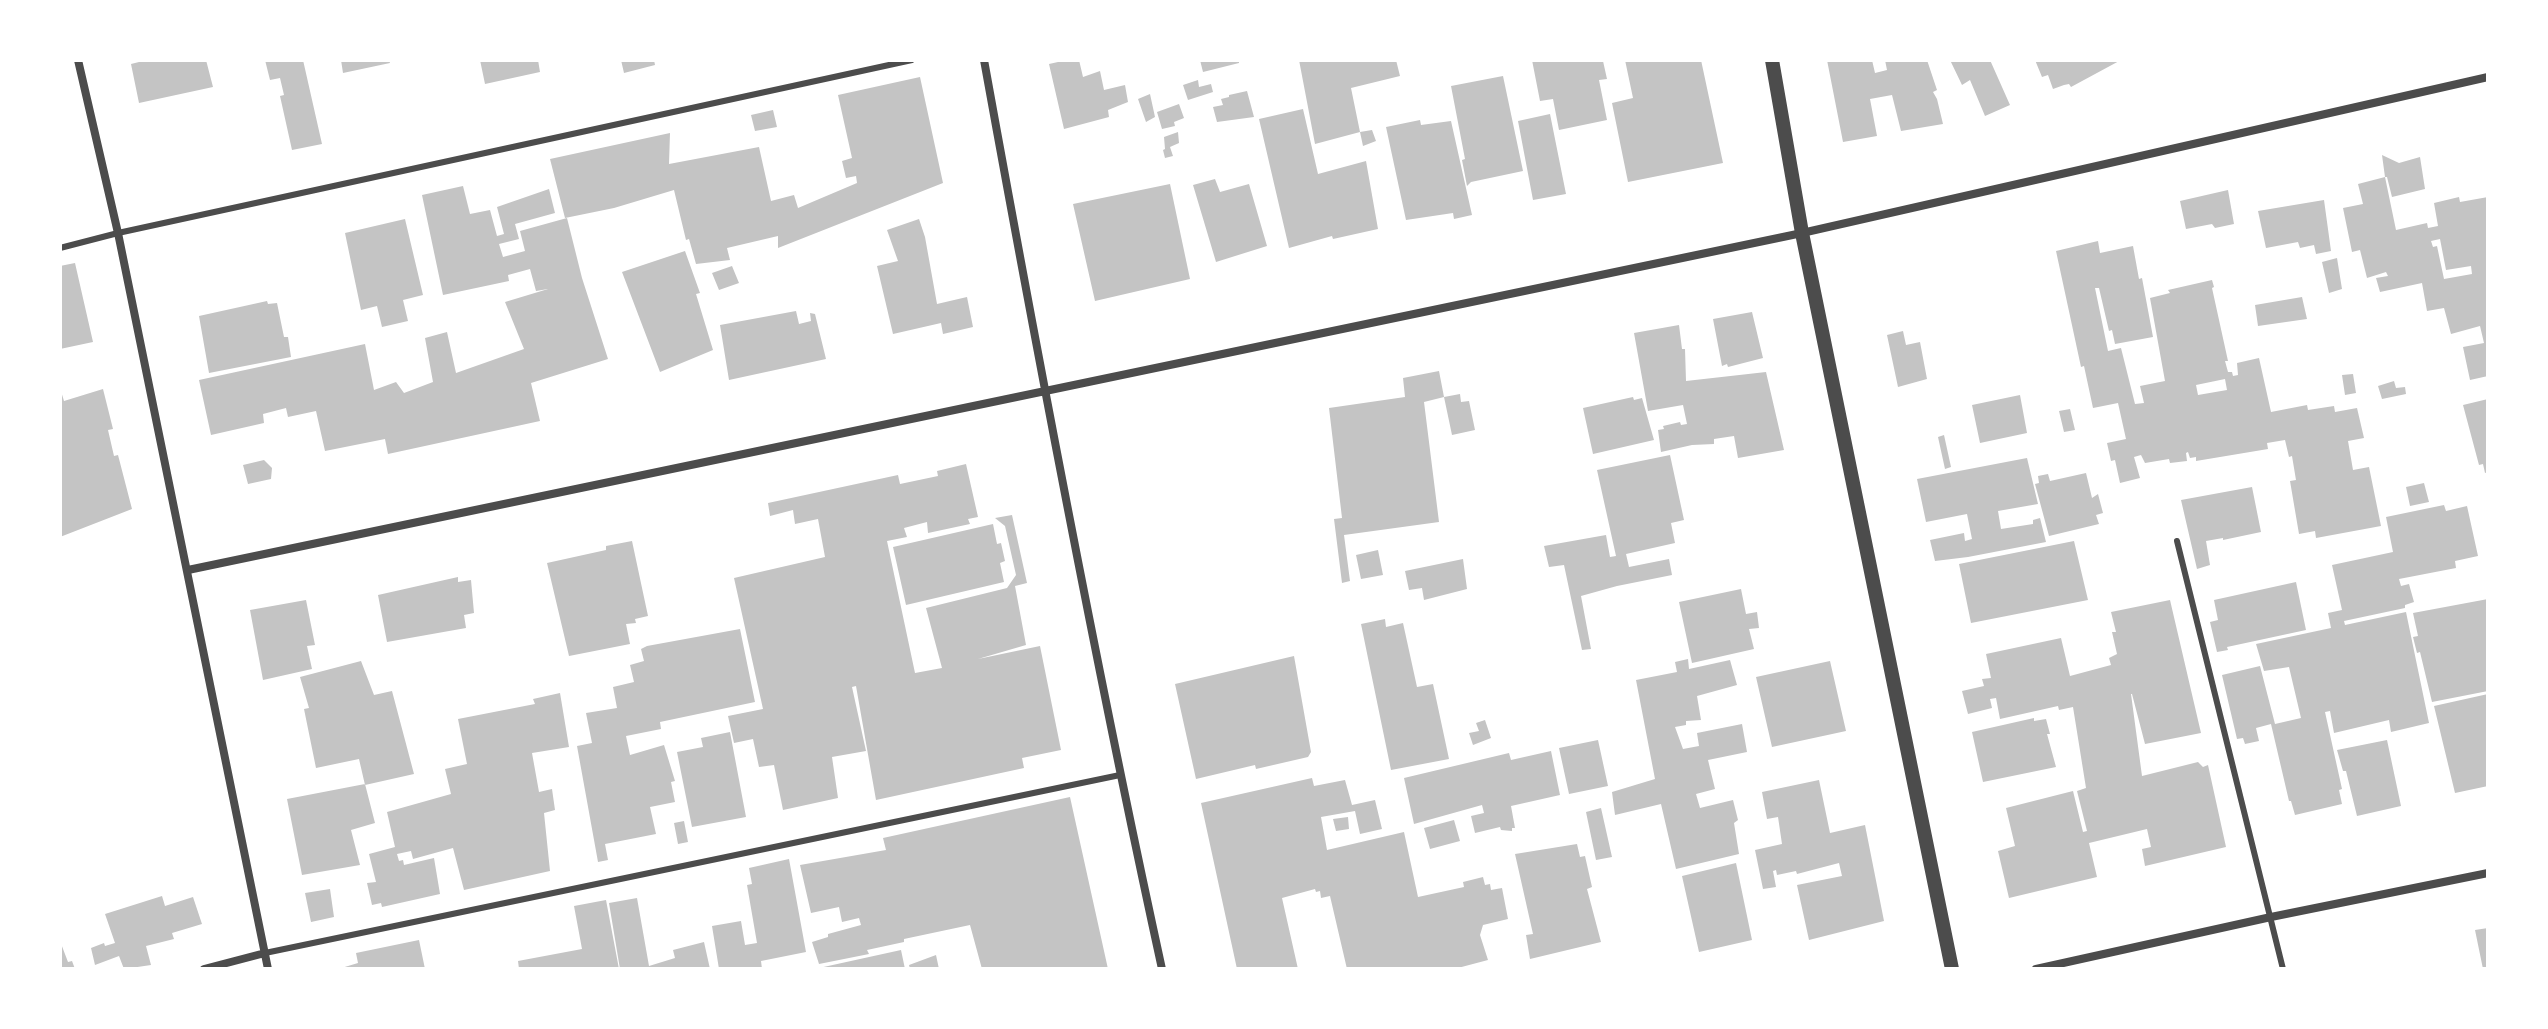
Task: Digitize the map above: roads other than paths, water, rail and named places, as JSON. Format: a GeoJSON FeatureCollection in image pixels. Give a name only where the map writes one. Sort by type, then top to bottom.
{"type":"FeatureCollection","features":[{"type":"Feature","properties":{"kind":"street"},"geometry":{"type":"LineString","coordinates":[[78,60],[118,233],[268,969]]}},
{"type":"Feature","properties":{"kind":"street"},"geometry":{"type":"LineString","coordinates":[[984,60],[1044,391],[1162,969]]}},
{"type":"Feature","properties":{"kind":"street"},"geometry":{"type":"LineString","coordinates":[[1772,60],[1802,233],[1952,969]]}},
{"type":"Feature","properties":{"kind":"street"},"geometry":{"type":"LineString","coordinates":[[188,570],[1802,233],[2488,77]]}},
{"type":"Feature","properties":{"kind":"street"},"geometry":{"type":"LineString","coordinates":[[2036,969],[2488,873]]}},
{"type":"Feature","properties":{"kind":"street"},"geometry":{"type":"LineString","coordinates":[[204,969],[265,953]]}},
{"type":"Feature","properties":{"kind":"lane"},"geometry":{"type":"LineString","coordinates":[[60,248],[912,60]]}},
{"type":"Feature","properties":{"kind":"lane"},"geometry":{"type":"LineString","coordinates":[[2177,541],[2283,969]]}},
{"type":"Feature","properties":{"kind":"lane"},"geometry":{"type":"LineString","coordinates":[[265,953],[1120,775]]}}]}
